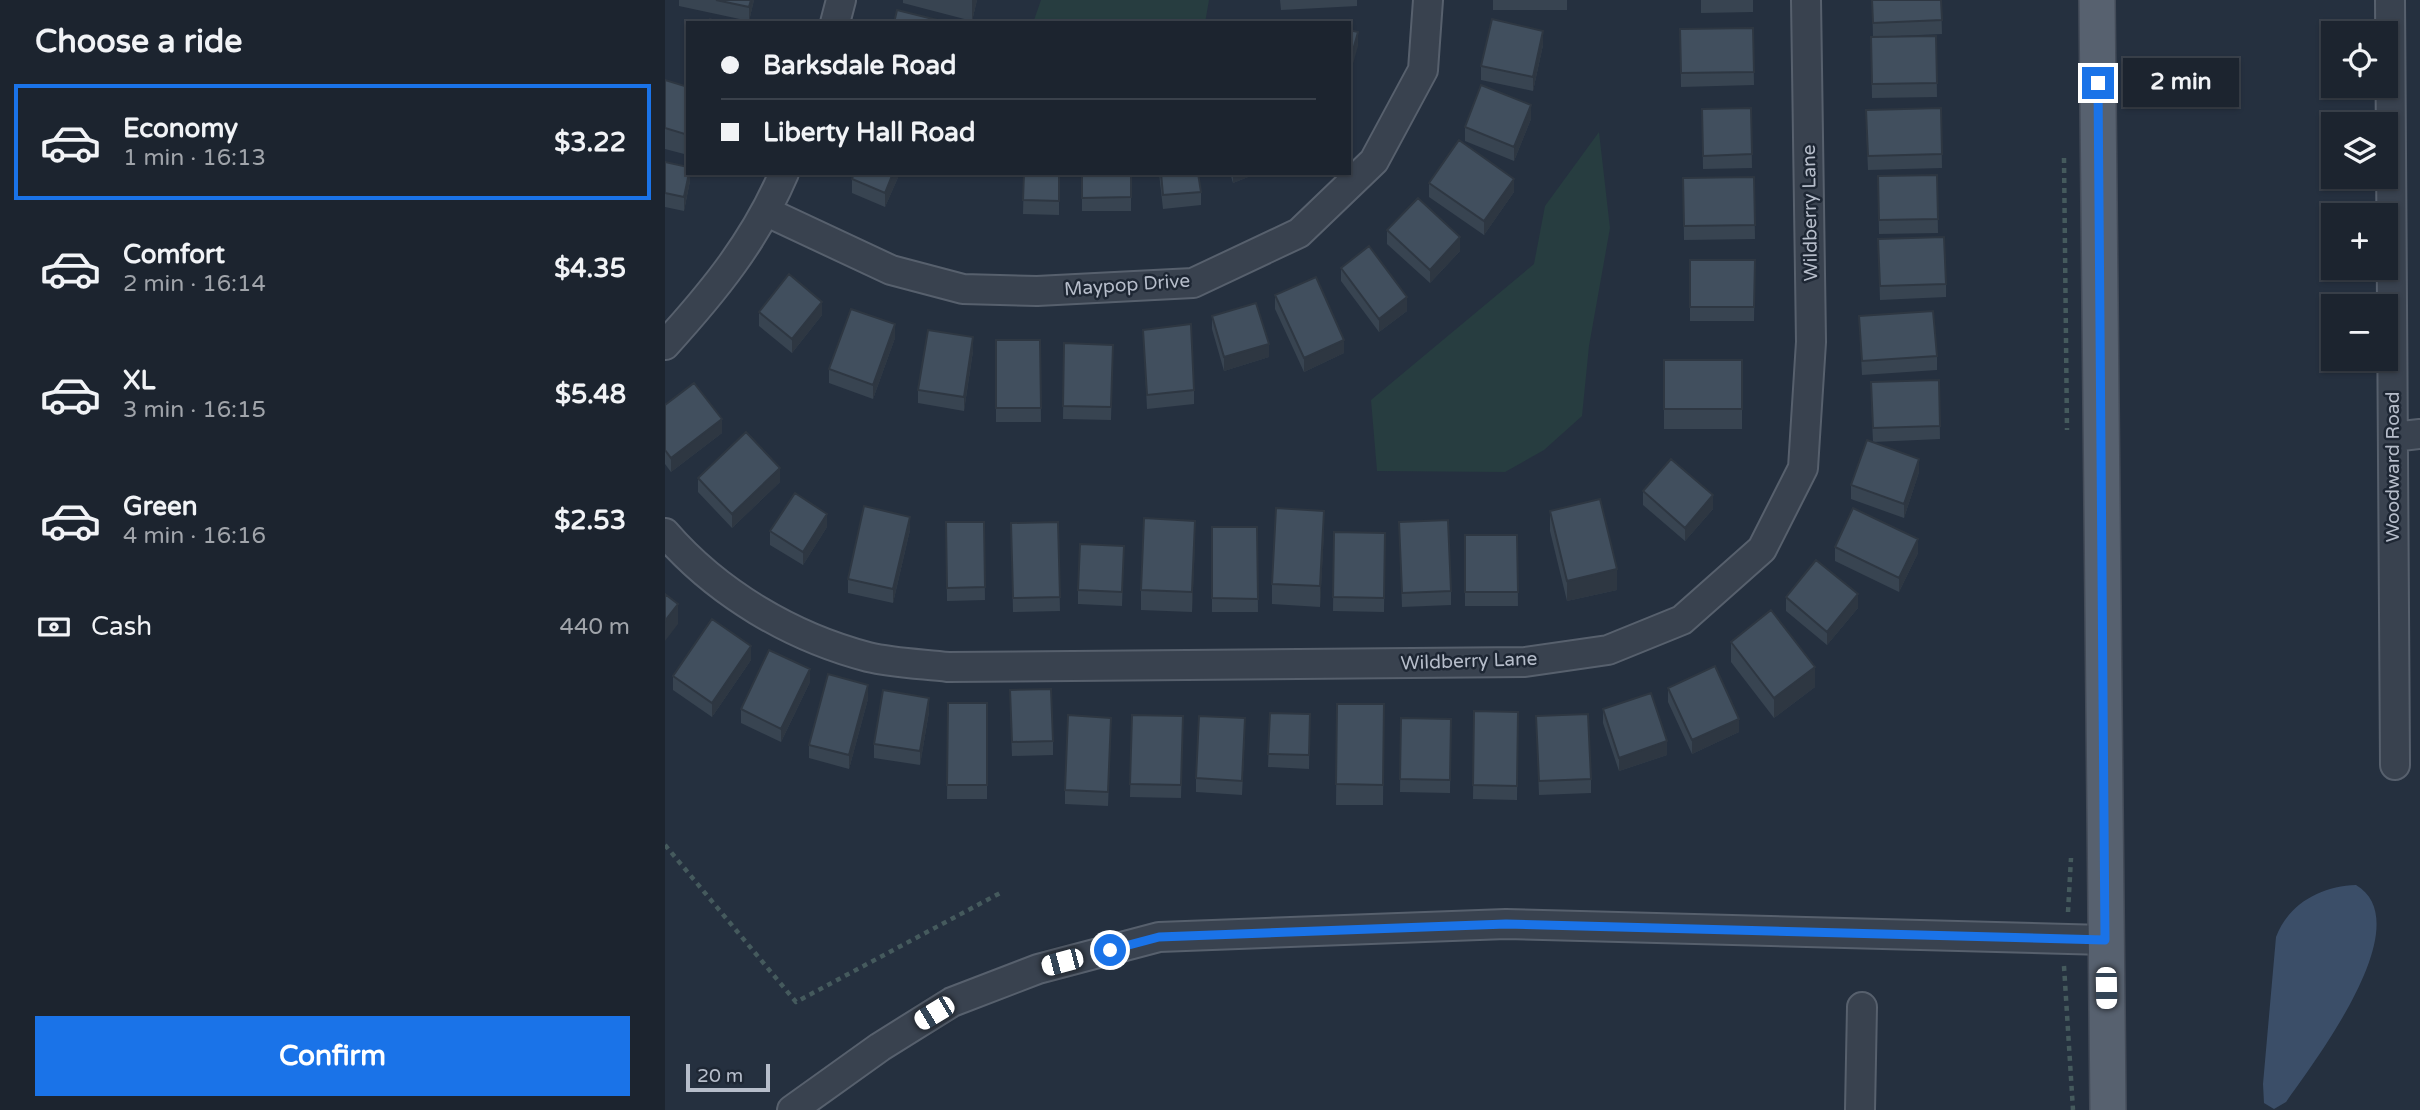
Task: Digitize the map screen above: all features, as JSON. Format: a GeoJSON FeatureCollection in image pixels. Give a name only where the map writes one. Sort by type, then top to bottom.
{"type":"FeatureCollection","features":[{"type":"Feature","properties":{"kind":"main road"},"geometry":{"type":"LineString","coordinates":[[2097,0],[2108,1110]]}},
{"type":"Feature","properties":{"kind":"street"},"geometry":{"type":"LineString","coordinates":[[836,21],[841,0]]}},
{"type":"Feature","properties":{"kind":"street","name":"Maypop Drive"},"geometry":{"type":"LineString","coordinates":[[767,212],[891,270],[963,289],[1037,291],[1193,283],[1299,233],[1374,160],[1423,70],[1428,0]]}},
{"type":"Feature","properties":{"kind":"street","name":"Wildberry Lane"},"geometry":{"type":"LineString","coordinates":[[665,533],[689,561],[743,601],[807,636],[870,657],[948,667],[1525,662],[1608,650],[1682,620],[1762,549],[1803,468],[1811,342],[1807,0]]}},
{"type":"Feature","properties":{"kind":"street","name":"Woodward Road"},"geometry":{"type":"LineString","coordinates":[[2391,0],[2407,435],[2395,765]]}},
{"type":"Feature","properties":{"kind":"street"},"geometry":{"type":"LineString","coordinates":[[665,345],[719,286],[767,212],[783,175]]}},
{"type":"Feature","properties":{"kind":"street"},"geometry":{"type":"LineString","coordinates":[[792,1110],[880,1047],[952,1002],[1038,969],[1159,937],[1506,924],[2105,940]]}},
{"type":"Feature","properties":{"kind":"street"},"geometry":{"type":"LineString","coordinates":[[1860,1110],[1861,1007]]}},
{"type":"Feature","properties":{"kind":"path"},"geometry":{"type":"LineString","coordinates":[[2064,147],[2067,432]]}},
{"type":"Feature","properties":{"kind":"path"},"geometry":{"type":"LineString","coordinates":[[665,845],[796,1002],[1002,892]]}},
{"type":"Feature","properties":{"kind":"path"},"geometry":{"type":"LineString","coordinates":[[2071,846],[2063,959],[2073,1110]]}},
{"type":"Feature","properties":{"kind":"green space"},"geometry":{"type":"Polygon","coordinates":[[[1041,0],[1209,0],[1205,21],[1034,21],[1041,0]]]}},
{"type":"Feature","properties":{"kind":"green space"},"geometry":{"type":"Polygon","coordinates":[[[1599,132],[1610,228],[1589,346],[1582,416],[1544,450],[1505,472],[1377,471],[1371,400],[1534,264],[1545,206],[1599,132]]]}},
{"type":"Feature","properties":{"kind":"water"},"geometry":{"type":"Polygon","coordinates":[[[2356,885],[2373,903],[2376,929],[2370,959],[2339,1024],[2286,1102],[2274,1109],[2264,1103],[2263,1084],[2276,937],[2289,915],[2308,899],[2331,889],[2356,885]]]}},
{"type":"Feature","properties":{"kind":"building"},"geometry":{"type":"Polygon","coordinates":[[[716,0],[751,0],[749,7],[716,0]]]}},
{"type":"Feature","properties":{"kind":"building"},"geometry":{"type":"Polygon","coordinates":[[[1872,0],[1941,0],[1942,20],[1873,23],[1872,0]]]}},
{"type":"Feature","properties":{"kind":"building"},"geometry":{"type":"Polygon","coordinates":[[[897,10],[941,21],[894,21],[897,10]]]}},
{"type":"Feature","properties":{"kind":"building"},"geometry":{"type":"Polygon","coordinates":[[[1492,19],[1543,31],[1533,77],[1481,66],[1492,19]]]}},
{"type":"Feature","properties":{"kind":"building"},"geometry":{"type":"Polygon","coordinates":[[[1753,28],[1754,72],[1681,73],[1680,29],[1753,28]]]}},
{"type":"Feature","properties":{"kind":"building"},"geometry":{"type":"Polygon","coordinates":[[[1351,30],[1358,32],[1351,58],[1351,30]]]}},
{"type":"Feature","properties":{"kind":"building"},"geometry":{"type":"Polygon","coordinates":[[[1936,36],[1937,83],[1872,84],[1871,37],[1936,36]]]}},
{"type":"Feature","properties":{"kind":"building"},"geometry":{"type":"Polygon","coordinates":[[[665,80],[686,86],[686,134],[665,128],[665,80]]]}},
{"type":"Feature","properties":{"kind":"building"},"geometry":{"type":"Polygon","coordinates":[[[1481,85],[1531,105],[1514,147],[1465,127],[1481,85]]]}},
{"type":"Feature","properties":{"kind":"building"},"geometry":{"type":"Polygon","coordinates":[[[1751,108],[1752,154],[1703,156],[1702,109],[1751,108]]]}},
{"type":"Feature","properties":{"kind":"building"},"geometry":{"type":"Polygon","coordinates":[[[1941,108],[1942,154],[1868,156],[1866,110],[1941,108]]]}},
{"type":"Feature","properties":{"kind":"building"},"geometry":{"type":"Polygon","coordinates":[[[1459,140],[1514,179],[1484,221],[1429,183],[1459,140]]]}},
{"type":"Feature","properties":{"kind":"building"},"geometry":{"type":"Polygon","coordinates":[[[665,162],[686,167],[686,175],[689,175],[684,197],[665,193],[665,162]]]}},
{"type":"Feature","properties":{"kind":"building"},"geometry":{"type":"Polygon","coordinates":[[[853,175],[892,175],[885,193],[852,179],[853,175]]]}},
{"type":"Feature","properties":{"kind":"building"},"geometry":{"type":"Polygon","coordinates":[[[1024,175],[1059,175],[1059,201],[1023,200],[1024,175]]]}},
{"type":"Feature","properties":{"kind":"building"},"geometry":{"type":"Polygon","coordinates":[[[1082,175],[1131,175],[1131,197],[1082,198],[1082,175]]]}},
{"type":"Feature","properties":{"kind":"building"},"geometry":{"type":"Polygon","coordinates":[[[1161,175],[1198,175],[1201,192],[1163,195],[1161,175]]]}},
{"type":"Feature","properties":{"kind":"building"},"geometry":{"type":"Polygon","coordinates":[[[1937,175],[1938,219],[1879,220],[1878,176],[1937,175]]]}},
{"type":"Feature","properties":{"kind":"building"},"geometry":{"type":"Polygon","coordinates":[[[1754,177],[1755,225],[1684,226],[1683,178],[1754,177]]]}},
{"type":"Feature","properties":{"kind":"building"},"geometry":{"type":"Polygon","coordinates":[[[1418,198],[1460,237],[1430,270],[1387,230],[1418,198]]]}},
{"type":"Feature","properties":{"kind":"building"},"geometry":{"type":"Polygon","coordinates":[[[1944,237],[1946,284],[1880,286],[1878,239],[1944,237]]]}},
{"type":"Feature","properties":{"kind":"building"},"geometry":{"type":"Polygon","coordinates":[[[1369,246],[1407,297],[1379,319],[1341,268],[1369,246]]]}},
{"type":"Feature","properties":{"kind":"building"},"geometry":{"type":"Polygon","coordinates":[[[1690,260],[1755,260],[1754,307],[1690,307],[1690,260]]]}},
{"type":"Feature","properties":{"kind":"building"},"geometry":{"type":"Polygon","coordinates":[[[789,274],[822,302],[792,339],[759,312],[789,274]]]}},
{"type":"Feature","properties":{"kind":"building"},"geometry":{"type":"Polygon","coordinates":[[[1316,277],[1344,340],[1304,358],[1275,295],[1316,277]]]}},
{"type":"Feature","properties":{"kind":"building"},"geometry":{"type":"Polygon","coordinates":[[[1256,303],[1269,344],[1224,357],[1212,316],[1256,303]]]}},
{"type":"Feature","properties":{"kind":"building"},"geometry":{"type":"Polygon","coordinates":[[[851,309],[895,324],[873,385],[829,369],[851,309]]]}},
{"type":"Feature","properties":{"kind":"building"},"geometry":{"type":"Polygon","coordinates":[[[1933,311],[1937,356],[1862,361],[1859,316],[1933,311]]]}},
{"type":"Feature","properties":{"kind":"building"},"geometry":{"type":"Polygon","coordinates":[[[1191,324],[1194,390],[1147,395],[1143,330],[1191,324]]]}},
{"type":"Feature","properties":{"kind":"building"},"geometry":{"type":"Polygon","coordinates":[[[928,330],[973,337],[964,397],[918,390],[928,330]]]}},
{"type":"Feature","properties":{"kind":"building"},"geometry":{"type":"Polygon","coordinates":[[[996,340],[1040,340],[1041,408],[996,408],[996,340]]]}},
{"type":"Feature","properties":{"kind":"building"},"geometry":{"type":"Polygon","coordinates":[[[1064,343],[1113,345],[1111,407],[1063,406],[1064,343]]]}},
{"type":"Feature","properties":{"kind":"building"},"geometry":{"type":"Polygon","coordinates":[[[1664,360],[1742,360],[1742,409],[1664,409],[1664,360]]]}},
{"type":"Feature","properties":{"kind":"building"},"geometry":{"type":"Polygon","coordinates":[[[1939,380],[1940,426],[1873,428],[1871,382],[1939,380]]]}},
{"type":"Feature","properties":{"kind":"building"},"geometry":{"type":"Polygon","coordinates":[[[694,383],[722,419],[671,458],[665,450],[665,405],[694,383]]]}},
{"type":"Feature","properties":{"kind":"building"},"geometry":{"type":"Polygon","coordinates":[[[746,432],[780,468],[732,514],[698,478],[746,432]]]}},
{"type":"Feature","properties":{"kind":"building"},"geometry":{"type":"Polygon","coordinates":[[[1867,440],[1919,459],[1904,504],[1851,485],[1867,440]]]}},
{"type":"Feature","properties":{"kind":"building"},"geometry":{"type":"Polygon","coordinates":[[[1671,459],[1713,495],[1685,528],[1643,491],[1671,459]]]}},
{"type":"Feature","properties":{"kind":"building"},"geometry":{"type":"Polygon","coordinates":[[[795,493],[827,514],[803,552],[770,531],[795,493]]]}},
{"type":"Feature","properties":{"kind":"building"},"geometry":{"type":"Polygon","coordinates":[[[1600,499],[1617,569],[1567,581],[1550,511],[1600,499]]]}},
{"type":"Feature","properties":{"kind":"building"},"geometry":{"type":"Polygon","coordinates":[[[864,506],[910,517],[893,589],[848,579],[864,506]]]}},
{"type":"Feature","properties":{"kind":"building"},"geometry":{"type":"Polygon","coordinates":[[[1276,508],[1324,511],[1320,586],[1272,584],[1276,508]]]}},
{"type":"Feature","properties":{"kind":"building"},"geometry":{"type":"Polygon","coordinates":[[[1853,508],[1918,539],[1899,578],[1835,547],[1853,508]]]}},
{"type":"Feature","properties":{"kind":"building"},"geometry":{"type":"Polygon","coordinates":[[[1144,518],[1195,521],[1192,592],[1141,590],[1144,518]]]}},
{"type":"Feature","properties":{"kind":"building"},"geometry":{"type":"Polygon","coordinates":[[[1448,520],[1451,591],[1402,593],[1399,522],[1448,520]]]}},
{"type":"Feature","properties":{"kind":"building"},"geometry":{"type":"Polygon","coordinates":[[[946,522],[984,522],[985,587],[947,588],[946,522]]]}},
{"type":"Feature","properties":{"kind":"building"},"geometry":{"type":"Polygon","coordinates":[[[1058,522],[1060,597],[1013,598],[1011,523],[1058,522]]]}},
{"type":"Feature","properties":{"kind":"building"},"geometry":{"type":"Polygon","coordinates":[[[1212,527],[1257,527],[1258,599],[1212,598],[1212,527]]]}},
{"type":"Feature","properties":{"kind":"building"},"geometry":{"type":"Polygon","coordinates":[[[1334,532],[1385,533],[1384,598],[1333,597],[1334,532]]]}},
{"type":"Feature","properties":{"kind":"building"},"geometry":{"type":"Polygon","coordinates":[[[1465,535],[1517,535],[1518,592],[1465,592],[1465,535]]]}},
{"type":"Feature","properties":{"kind":"building"},"geometry":{"type":"Polygon","coordinates":[[[1080,544],[1124,546],[1122,592],[1078,590],[1080,544]]]}},
{"type":"Feature","properties":{"kind":"building"},"geometry":{"type":"Polygon","coordinates":[[[1816,560],[1858,594],[1827,632],[1786,597],[1816,560]]]}},
{"type":"Feature","properties":{"kind":"building"},"geometry":{"type":"Polygon","coordinates":[[[665,594],[678,604],[665,621],[665,594]]]}},
{"type":"Feature","properties":{"kind":"building"},"geometry":{"type":"Polygon","coordinates":[[[1771,610],[1815,667],[1774,698],[1731,642],[1771,610]]]}},
{"type":"Feature","properties":{"kind":"building"},"geometry":{"type":"Polygon","coordinates":[[[712,619],[751,646],[712,703],[673,676],[712,619]]]}},
{"type":"Feature","properties":{"kind":"building"},"geometry":{"type":"Polygon","coordinates":[[[769,650],[810,669],[781,729],[741,709],[769,650]]]}},
{"type":"Feature","properties":{"kind":"building"},"geometry":{"type":"Polygon","coordinates":[[[1715,666],[1739,719],[1692,740],[1668,688],[1715,666]]]}},
{"type":"Feature","properties":{"kind":"building"},"geometry":{"type":"Polygon","coordinates":[[[828,674],[868,685],[849,755],[809,745],[828,674]]]}},
{"type":"Feature","properties":{"kind":"building"},"geometry":{"type":"Polygon","coordinates":[[[1051,689],[1053,741],[1012,742],[1010,690],[1051,689]]]}},
{"type":"Feature","properties":{"kind":"building"},"geometry":{"type":"Polygon","coordinates":[[[883,690],[929,698],[920,751],[874,744],[883,690]]]}},
{"type":"Feature","properties":{"kind":"building"},"geometry":{"type":"Polygon","coordinates":[[[1651,693],[1667,741],[1619,758],[1603,709],[1651,693]]]}},
{"type":"Feature","properties":{"kind":"building"},"geometry":{"type":"Polygon","coordinates":[[[948,703],[987,703],[987,785],[947,785],[948,703]]]}},
{"type":"Feature","properties":{"kind":"building"},"geometry":{"type":"Polygon","coordinates":[[[1337,704],[1384,704],[1383,785],[1336,784],[1337,704]]]}},
{"type":"Feature","properties":{"kind":"building"},"geometry":{"type":"Polygon","coordinates":[[[1474,711],[1518,712],[1517,786],[1473,785],[1474,711]]]}},
{"type":"Feature","properties":{"kind":"building"},"geometry":{"type":"Polygon","coordinates":[[[1270,713],[1310,714],[1309,755],[1268,754],[1270,713]]]}},
{"type":"Feature","properties":{"kind":"building"},"geometry":{"type":"Polygon","coordinates":[[[1588,714],[1591,779],[1539,781],[1536,716],[1588,714]]]}},
{"type":"Feature","properties":{"kind":"building"},"geometry":{"type":"Polygon","coordinates":[[[1068,715],[1111,718],[1108,792],[1065,790],[1068,715]]]}},
{"type":"Feature","properties":{"kind":"building"},"geometry":{"type":"Polygon","coordinates":[[[1132,715],[1183,716],[1181,785],[1130,784],[1132,715]]]}},
{"type":"Feature","properties":{"kind":"building"},"geometry":{"type":"Polygon","coordinates":[[[1199,716],[1245,718],[1242,781],[1196,778],[1199,716]]]}},
{"type":"Feature","properties":{"kind":"building"},"geometry":{"type":"Polygon","coordinates":[[[1401,718],[1451,719],[1450,780],[1400,779],[1401,718]]]}},
{"type":"Feature","properties":{"kind":"route"},"geometry":{"type":"LineString","coordinates":[[1110,950],[1159,937],[1506,924],[2105,940],[2098,83]]}}]}
